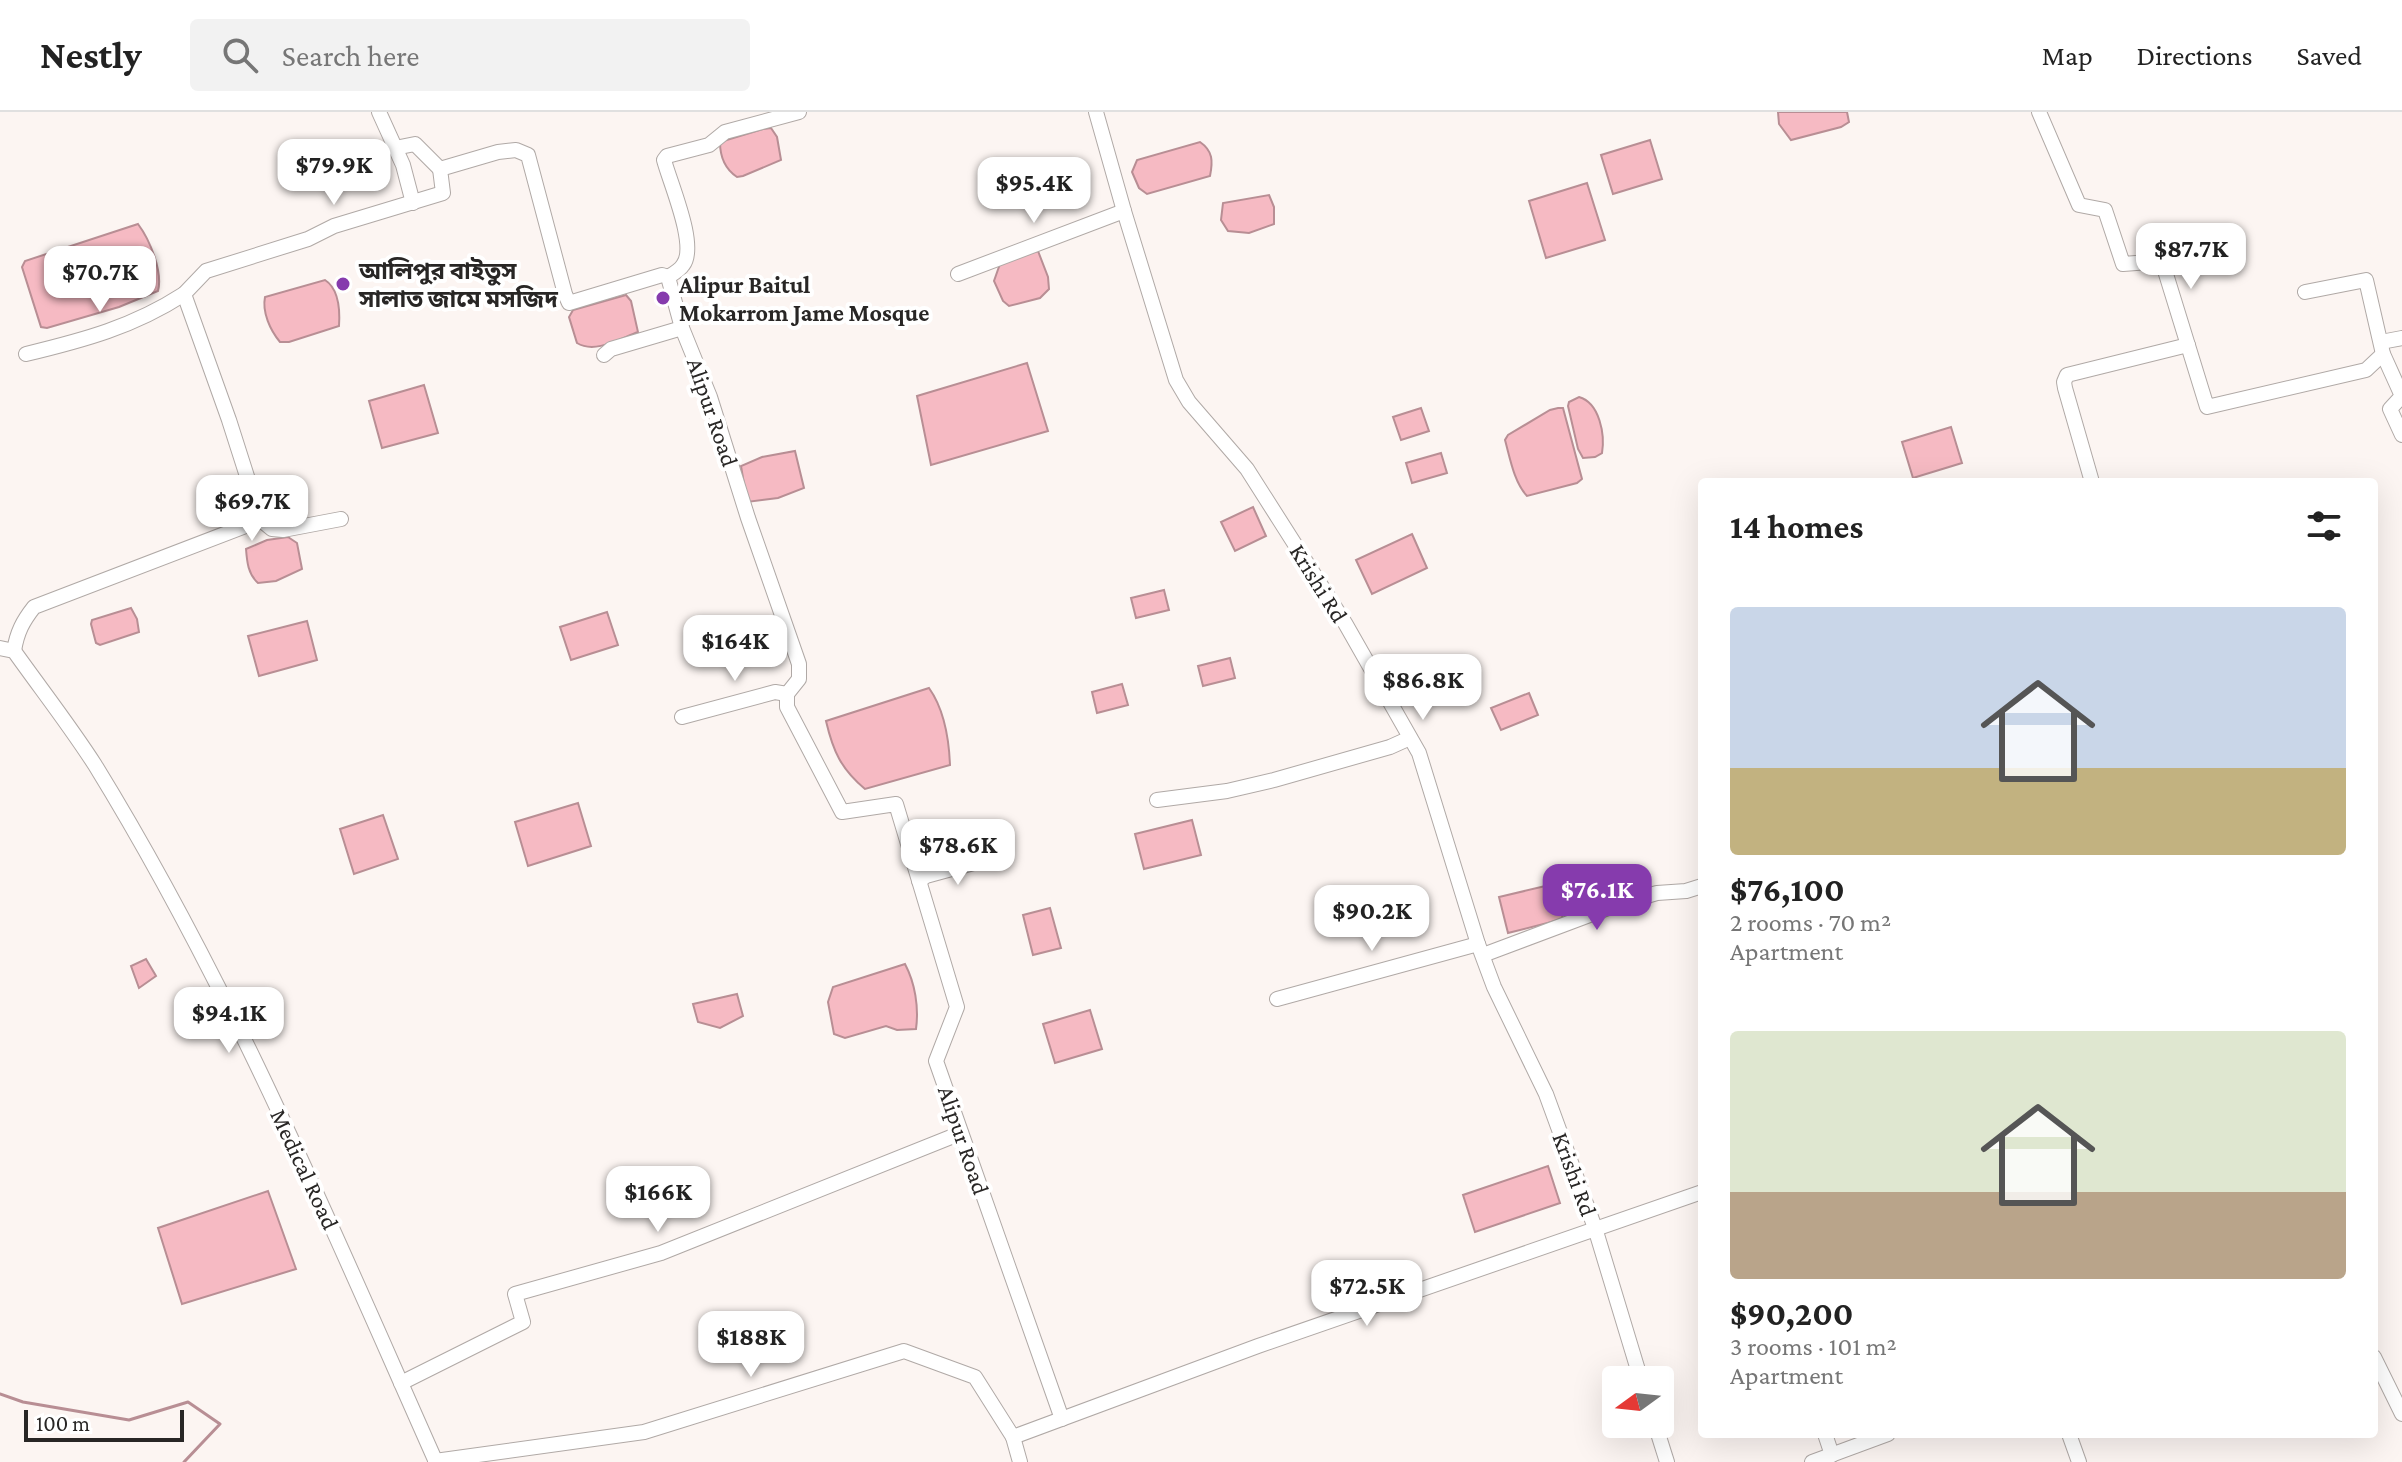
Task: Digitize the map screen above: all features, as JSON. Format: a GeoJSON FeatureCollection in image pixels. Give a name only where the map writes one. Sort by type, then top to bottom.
{"type":"FeatureCollection","features":[{"type":"Feature","properties":{"kind":"street"},"geometry":{"type":"LineString","coordinates":[[379,112],[403,165],[413,203]]}},
{"type":"Feature","properties":{"kind":"street"},"geometry":{"type":"LineString","coordinates":[[440,169],[498,152],[516,150],[528,155],[569,303],[662,275],[668,277],[684,265],[689,252],[688,238],[664,164],[667,156],[709,145],[725,132],[799,112]]}},
{"type":"Feature","properties":{"kind":"street","name":"Krishi Rd"},"geometry":{"type":"LineString","coordinates":[[1096,112],[1176,380],[1189,402],[1247,469],[1345,623],[1419,753],[1480,950],[1494,987],[1546,1094],[1595,1228],[1637,1366]]}},
{"type":"Feature","properties":{"kind":"street"},"geometry":{"type":"LineString","coordinates":[[2039,112],[2079,205],[2105,210],[2123,264],[2162,261],[2207,407],[2366,370],[2382,348],[2402,338]]}},
{"type":"Feature","properties":{"kind":"street"},"geometry":{"type":"LineString","coordinates":[[26,354],[91,338],[160,310],[184,294],[206,271],[308,239],[334,226],[443,193],[440,169],[415,144],[395,148]]}},
{"type":"Feature","properties":{"kind":"street"},"geometry":{"type":"LineString","coordinates":[[958,274],[1124,211]]}},
{"type":"Feature","properties":{"kind":"street","name":"Alipur Road"},"geometry":{"type":"LineString","coordinates":[[668,277],[682,328],[710,397],[799,664],[799,679],[787,694],[787,707],[793,723],[842,812],[896,804],[957,1007],[936,1061],[1062,1419]]}},
{"type":"Feature","properties":{"kind":"street"},"geometry":{"type":"LineString","coordinates":[[2305,292],[2366,280],[2382,348],[2402,396],[2390,409],[2402,435]]}},
{"type":"Feature","properties":{"kind":"street"},"geometry":{"type":"LineString","coordinates":[[184,294],[261,520],[272,529],[283,530],[341,519]]}},
{"type":"Feature","properties":{"kind":"street"},"geometry":{"type":"LineString","coordinates":[[604,355],[611,349],[682,328]]}},
{"type":"Feature","properties":{"kind":"street"},"geometry":{"type":"LineString","coordinates":[[2091,478],[2065,388],[2067,375],[2188,345]]}},
{"type":"Feature","properties":{"kind":"street"},"geometry":{"type":"LineString","coordinates":[[7,650],[34,607],[261,520]]}},
{"type":"Feature","properties":{"kind":"street","name":"Medical Road"},"geometry":{"type":"LineString","coordinates":[[7,650],[93,763],[173,900],[306,1167],[436,1461]]}},
{"type":"Feature","properties":{"kind":"street"},"geometry":{"type":"LineString","coordinates":[[682,717],[775,692],[787,694]]}},
{"type":"Feature","properties":{"kind":"street"},"geometry":{"type":"LineString","coordinates":[[1157,800],[1227,791],[1274,780],[1390,747],[1410,738]]}},
{"type":"Feature","properties":{"kind":"street"},"geometry":{"type":"LineString","coordinates":[[919,881],[926,876],[981,861]]}},
{"type":"Feature","properties":{"kind":"street"},"geometry":{"type":"LineString","coordinates":[[1277,999],[1480,950],[1657,893],[1698,887]]}},
{"type":"Feature","properties":{"kind":"street"},"geometry":{"type":"LineString","coordinates":[[401,1383],[523,1322],[515,1294],[661,1253],[961,1133]]}},
{"type":"Feature","properties":{"kind":"street"},"geometry":{"type":"LineString","coordinates":[[1013,1437],[1258,1346],[1698,1193]]}},
{"type":"Feature","properties":{"kind":"street"},"geometry":{"type":"LineString","coordinates":[[436,1461],[644,1432],[904,1351],[975,1377],[1013,1437],[1020,1462]]}},
{"type":"Feature","properties":{"kind":"street"},"geometry":{"type":"LineString","coordinates":[[2378,1365],[2402,1414]]}},
{"type":"Feature","properties":{"kind":"street"},"geometry":{"type":"LineString","coordinates":[[1659,1438],[1667,1462]]}},
{"type":"Feature","properties":{"kind":"street"},"geometry":{"type":"LineString","coordinates":[[1826,1438],[1832,1455]]}},
{"type":"Feature","properties":{"kind":"street"},"geometry":{"type":"LineString","coordinates":[[1812,1462],[1877,1438]]}},
{"type":"Feature","properties":{"kind":"street"},"geometry":{"type":"LineString","coordinates":[[2070,1438],[2079,1462]]}},
{"type":"Feature","properties":{"kind":"shaded area"},"geometry":{"type":"Polygon","coordinates":[[[1778,112],[1847,112],[1849,122],[1841,127],[1791,140],[1779,124],[1778,112]]]}},
{"type":"Feature","properties":{"kind":"shaded area"},"geometry":{"type":"Polygon","coordinates":[[[771,128],[777,137],[781,160],[737,177],[724,162],[720,142],[771,128]]]}},
{"type":"Feature","properties":{"kind":"shaded area"},"geometry":{"type":"Polygon","coordinates":[[[1650,140],[1662,179],[1613,194],[1601,155],[1650,140]]]}},
{"type":"Feature","properties":{"kind":"shaded area"},"geometry":{"type":"Polygon","coordinates":[[[1200,142],[1211,157],[1210,176],[1147,194],[1139,188],[1132,172],[1137,160],[1200,142]]]}},
{"type":"Feature","properties":{"kind":"shaded area"},"geometry":{"type":"Polygon","coordinates":[[[1587,183],[1605,240],[1546,258],[1529,201],[1587,183]]]}},
{"type":"Feature","properties":{"kind":"shaded area"},"geometry":{"type":"Polygon","coordinates":[[[1269,195],[1274,207],[1274,224],[1249,233],[1228,231],[1221,220],[1223,203],[1269,195]]]}},
{"type":"Feature","properties":{"kind":"shaded area"},"geometry":{"type":"Polygon","coordinates":[[[138,224],[154,256],[159,275],[158,291],[119,307],[47,328],[41,327],[22,267],[25,261],[138,224]]]}},
{"type":"Feature","properties":{"kind":"shaded area"},"geometry":{"type":"Polygon","coordinates":[[[1038,251],[1049,289],[1040,298],[1009,306],[1003,301],[994,281],[1001,261],[1038,251]]]}},
{"type":"Feature","properties":{"kind":"shaded area"},"geometry":{"type":"Polygon","coordinates":[[[325,280],[336,295],[339,326],[280,342],[268,321],[265,297],[325,280]]]}},
{"type":"Feature","properties":{"kind":"shaded area"},"geometry":{"type":"Polygon","coordinates":[[[626,295],[631,301],[638,332],[599,346],[577,343],[569,317],[573,310],[626,295]]]}},
{"type":"Feature","properties":{"kind":"shaded area"},"geometry":{"type":"Polygon","coordinates":[[[1027,363],[1048,431],[931,465],[917,396],[1027,363]]]}},
{"type":"Feature","properties":{"kind":"shaded area"},"geometry":{"type":"Polygon","coordinates":[[[424,385],[438,433],[382,448],[369,401],[424,385]]]}},
{"type":"Feature","properties":{"kind":"shaded area"},"geometry":{"type":"Polygon","coordinates":[[[1579,397],[1592,406],[1600,420],[1602,453],[1595,457],[1583,458],[1578,449],[1568,406],[1569,402],[1579,397]]]}},
{"type":"Feature","properties":{"kind":"shaded area"},"geometry":{"type":"Polygon","coordinates":[[[1421,408],[1429,431],[1401,440],[1393,417],[1421,408]]]}},
{"type":"Feature","properties":{"kind":"shaded area"},"geometry":{"type":"Polygon","coordinates":[[[1563,408],[1582,479],[1527,496],[1516,477],[1505,440],[1508,435],[1563,408]]]}},
{"type":"Feature","properties":{"kind":"shaded area"},"geometry":{"type":"Polygon","coordinates":[[[1951,427],[1962,463],[1913,478],[1902,442],[1951,427]]]}},
{"type":"Feature","properties":{"kind":"shaded area"},"geometry":{"type":"Polygon","coordinates":[[[795,451],[804,488],[778,498],[747,502],[741,466],[762,457],[795,451]]]}},
{"type":"Feature","properties":{"kind":"shaded area"},"geometry":{"type":"Polygon","coordinates":[[[1441,453],[1447,473],[1412,483],[1406,463],[1441,453]]]}},
{"type":"Feature","properties":{"kind":"shaded area"},"geometry":{"type":"Polygon","coordinates":[[[1253,507],[1266,536],[1235,551],[1221,522],[1253,507]]]}},
{"type":"Feature","properties":{"kind":"shaded area"},"geometry":{"type":"Polygon","coordinates":[[[1412,534],[1427,568],[1372,594],[1356,560],[1412,534]]]}},
{"type":"Feature","properties":{"kind":"shaded area"},"geometry":{"type":"Polygon","coordinates":[[[288,537],[297,543],[302,569],[276,581],[258,583],[250,572],[246,549],[267,540],[288,537]]]}},
{"type":"Feature","properties":{"kind":"shaded area"},"geometry":{"type":"Polygon","coordinates":[[[1164,590],[1169,610],[1136,618],[1131,598],[1164,590]]]}},
{"type":"Feature","properties":{"kind":"shaded area"},"geometry":{"type":"Polygon","coordinates":[[[131,608],[139,632],[100,645],[96,643],[92,620],[131,608]]]}},
{"type":"Feature","properties":{"kind":"shaded area"},"geometry":{"type":"Polygon","coordinates":[[[607,612],[618,645],[571,660],[560,627],[607,612]]]}},
{"type":"Feature","properties":{"kind":"shaded area"},"geometry":{"type":"Polygon","coordinates":[[[307,621],[317,660],[259,676],[248,636],[307,621]]]}},
{"type":"Feature","properties":{"kind":"shaded area"},"geometry":{"type":"Polygon","coordinates":[[[1230,658],[1235,678],[1203,686],[1198,666],[1230,658]]]}},
{"type":"Feature","properties":{"kind":"shaded area"},"geometry":{"type":"Polygon","coordinates":[[[1122,684],[1128,705],[1097,713],[1092,692],[1122,684]]]}},
{"type":"Feature","properties":{"kind":"shaded area"},"geometry":{"type":"Polygon","coordinates":[[[929,688],[945,725],[950,765],[865,789],[839,759],[826,721],[929,688]]]}},
{"type":"Feature","properties":{"kind":"shaded area"},"geometry":{"type":"Polygon","coordinates":[[[1529,693],[1538,715],[1501,730],[1491,708],[1529,693]]]}},
{"type":"Feature","properties":{"kind":"shaded area"},"geometry":{"type":"Polygon","coordinates":[[[578,803],[591,846],[528,866],[515,822],[578,803]]]}},
{"type":"Feature","properties":{"kind":"shaded area"},"geometry":{"type":"Polygon","coordinates":[[[383,815],[398,859],[354,874],[340,829],[383,815]]]}},
{"type":"Feature","properties":{"kind":"shaded area"},"geometry":{"type":"Polygon","coordinates":[[[1192,820],[1201,855],[1144,869],[1135,834],[1192,820]]]}},
{"type":"Feature","properties":{"kind":"shaded area"},"geometry":{"type":"Polygon","coordinates":[[[1554,884],[1563,919],[1508,933],[1499,897],[1554,884]]]}},
{"type":"Feature","properties":{"kind":"shaded area"},"geometry":{"type":"Polygon","coordinates":[[[1050,908],[1061,948],[1033,955],[1023,915],[1050,908]]]}},
{"type":"Feature","properties":{"kind":"shaded area"},"geometry":{"type":"Polygon","coordinates":[[[146,959],[156,976],[139,988],[131,966],[146,959]]]}},
{"type":"Feature","properties":{"kind":"shaded area"},"geometry":{"type":"Polygon","coordinates":[[[905,964],[915,995],[916,1029],[897,1030],[886,1026],[845,1038],[834,1034],[828,1002],[833,987],[905,964]]]}},
{"type":"Feature","properties":{"kind":"shaded area"},"geometry":{"type":"Polygon","coordinates":[[[737,994],[743,1016],[720,1028],[698,1022],[693,1004],[737,994]]]}},
{"type":"Feature","properties":{"kind":"shaded area"},"geometry":{"type":"Polygon","coordinates":[[[1090,1010],[1102,1049],[1055,1063],[1043,1024],[1090,1010]]]}},
{"type":"Feature","properties":{"kind":"shaded area"},"geometry":{"type":"Polygon","coordinates":[[[1548,1166],[1560,1203],[1475,1232],[1463,1195],[1548,1166]]]}},
{"type":"Feature","properties":{"kind":"shaded area"},"geometry":{"type":"Polygon","coordinates":[[[268,1191],[296,1269],[182,1304],[158,1228],[268,1191]]]}},
{"type":"Feature","properties":{"kind":"waterway"},"geometry":{"type":"LineString","coordinates":[[0,1394],[23,1402],[129,1420],[188,1402],[220,1424],[184,1462]]}},
{"type":"Feature","properties":{"kind":"place","name":"আলিপুর বাইতুস সালাত জামে মসজিদ"},"geometry":{"type":"Point","coordinates":[343,284]}},
{"type":"Feature","properties":{"kind":"place","name":"Alipur Baitul Mokarrom Jame Mosque"},"geometry":{"type":"Point","coordinates":[663,298]}}]}
